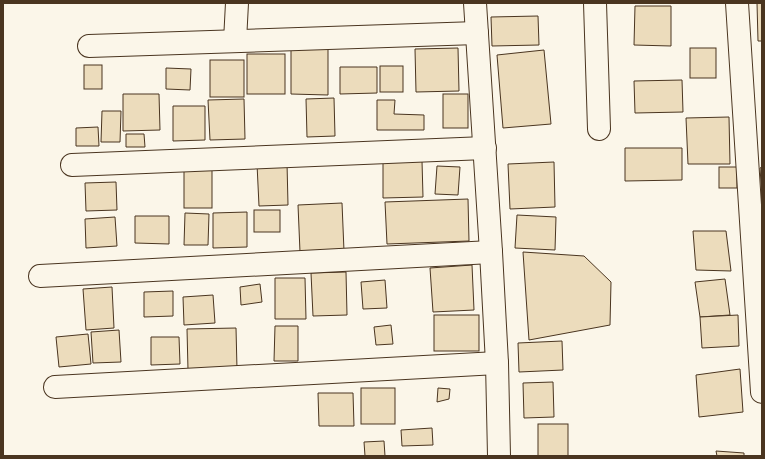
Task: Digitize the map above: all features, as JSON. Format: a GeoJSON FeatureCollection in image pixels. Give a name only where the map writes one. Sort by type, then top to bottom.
{"type":"FeatureCollection","features":[{"type":"Feature","properties":{"kind":"street"},"geometry":{"type":"LineString","coordinates":[[235,40],[237,3]]}},
{"type":"Feature","properties":{"kind":"street"},"geometry":{"type":"LineString","coordinates":[[475,3],[497,363],[499,456]]}},
{"type":"Feature","properties":{"kind":"street"},"geometry":{"type":"LineString","coordinates":[[595,3],[599,129]]}},
{"type":"Feature","properties":{"kind":"street"},"geometry":{"type":"LineString","coordinates":[[737,3],[762,392]]}},
{"type":"Feature","properties":{"kind":"street"},"geometry":{"type":"LineString","coordinates":[[89,46],[477,33]]}},
{"type":"Feature","properties":{"kind":"street"},"geometry":{"type":"LineString","coordinates":[[72,165],[485,148]]}},
{"type":"Feature","properties":{"kind":"street"},"geometry":{"type":"LineString","coordinates":[[40,276],[491,252]]}},
{"type":"Feature","properties":{"kind":"street"},"geometry":{"type":"LineString","coordinates":[[54,387],[497,363]]}},
{"type":"Feature","properties":{"kind":"building"},"geometry":{"type":"Polygon","coordinates":[[[757,3],[762,3],[762,41],[758,41],[757,3]]]}},
{"type":"Feature","properties":{"kind":"building"},"geometry":{"type":"Polygon","coordinates":[[[635,6],[671,6],[671,46],[634,45],[635,6]]]}},
{"type":"Feature","properties":{"kind":"building"},"geometry":{"type":"Polygon","coordinates":[[[538,16],[539,45],[492,46],[491,17],[538,16]]]}},
{"type":"Feature","properties":{"kind":"building"},"geometry":{"type":"Polygon","coordinates":[[[291,48],[328,49],[328,95],[291,94],[291,48]]]}},
{"type":"Feature","properties":{"kind":"building"},"geometry":{"type":"Polygon","coordinates":[[[458,48],[459,91],[416,92],[415,49],[458,48]]]}},
{"type":"Feature","properties":{"kind":"building"},"geometry":{"type":"Polygon","coordinates":[[[690,48],[716,48],[716,78],[690,78],[690,48]]]}},
{"type":"Feature","properties":{"kind":"building"},"geometry":{"type":"Polygon","coordinates":[[[544,50],[551,124],[503,128],[497,55],[544,50]]]}},
{"type":"Feature","properties":{"kind":"building"},"geometry":{"type":"Polygon","coordinates":[[[247,54],[285,54],[285,94],[247,94],[247,54]]]}},
{"type":"Feature","properties":{"kind":"building"},"geometry":{"type":"Polygon","coordinates":[[[210,60],[244,60],[244,97],[210,97],[210,60]]]}},
{"type":"Feature","properties":{"kind":"building"},"geometry":{"type":"Polygon","coordinates":[[[84,65],[102,65],[102,89],[84,89],[84,65]]]}},
{"type":"Feature","properties":{"kind":"building"},"geometry":{"type":"Polygon","coordinates":[[[380,66],[403,66],[403,92],[380,92],[380,66]]]}},
{"type":"Feature","properties":{"kind":"building"},"geometry":{"type":"Polygon","coordinates":[[[340,67],[377,67],[377,93],[340,94],[340,67]]]}},
{"type":"Feature","properties":{"kind":"building"},"geometry":{"type":"Polygon","coordinates":[[[166,68],[191,69],[190,90],[166,89],[166,68]]]}},
{"type":"Feature","properties":{"kind":"building"},"geometry":{"type":"Polygon","coordinates":[[[682,80],[683,112],[635,113],[634,81],[682,80]]]}},
{"type":"Feature","properties":{"kind":"building"},"geometry":{"type":"Polygon","coordinates":[[[123,94],[159,94],[160,130],[123,131],[123,94]]]}},
{"type":"Feature","properties":{"kind":"building"},"geometry":{"type":"Polygon","coordinates":[[[443,94],[468,94],[468,128],[443,128],[443,94]]]}},
{"type":"Feature","properties":{"kind":"building"},"geometry":{"type":"Polygon","coordinates":[[[334,98],[335,136],[307,137],[306,99],[334,98]]]}},
{"type":"Feature","properties":{"kind":"building"},"geometry":{"type":"Polygon","coordinates":[[[244,99],[245,139],[210,140],[208,100],[244,99]]]}},
{"type":"Feature","properties":{"kind":"building"},"geometry":{"type":"Polygon","coordinates":[[[377,100],[395,100],[394,114],[424,115],[424,130],[377,130],[377,100]]]}},
{"type":"Feature","properties":{"kind":"building"},"geometry":{"type":"Polygon","coordinates":[[[173,106],[205,106],[205,140],[173,141],[173,106]]]}},
{"type":"Feature","properties":{"kind":"building"},"geometry":{"type":"Polygon","coordinates":[[[102,111],[121,111],[120,142],[101,142],[102,111]]]}},
{"type":"Feature","properties":{"kind":"building"},"geometry":{"type":"Polygon","coordinates":[[[729,117],[730,164],[688,164],[686,118],[729,117]]]}},
{"type":"Feature","properties":{"kind":"building"},"geometry":{"type":"Polygon","coordinates":[[[98,127],[99,146],[76,146],[76,128],[98,127]]]}},
{"type":"Feature","properties":{"kind":"building"},"geometry":{"type":"Polygon","coordinates":[[[126,134],[144,134],[145,147],[126,147],[126,134]]]}},
{"type":"Feature","properties":{"kind":"building"},"geometry":{"type":"Polygon","coordinates":[[[625,148],[682,148],[682,180],[625,181],[625,148]]]}},
{"type":"Feature","properties":{"kind":"building"},"geometry":{"type":"Polygon","coordinates":[[[422,161],[423,197],[383,198],[383,162],[422,161]]]}},
{"type":"Feature","properties":{"kind":"building"},"geometry":{"type":"Polygon","coordinates":[[[554,162],[555,207],[510,209],[508,164],[554,162]]]}},
{"type":"Feature","properties":{"kind":"building"},"geometry":{"type":"Polygon","coordinates":[[[287,163],[288,205],[259,206],[257,164],[287,163]]]}},
{"type":"Feature","properties":{"kind":"building"},"geometry":{"type":"Polygon","coordinates":[[[437,166],[460,167],[458,195],[435,194],[437,166]]]}},
{"type":"Feature","properties":{"kind":"building"},"geometry":{"type":"Polygon","coordinates":[[[719,167],[737,167],[737,188],[719,188],[719,167]]]}},
{"type":"Feature","properties":{"kind":"building"},"geometry":{"type":"Polygon","coordinates":[[[762,167],[762,197],[760,168],[762,167]]]}},
{"type":"Feature","properties":{"kind":"building"},"geometry":{"type":"Polygon","coordinates":[[[184,168],[212,168],[212,208],[184,208],[184,168]]]}},
{"type":"Feature","properties":{"kind":"building"},"geometry":{"type":"Polygon","coordinates":[[[116,182],[117,210],[86,211],[85,183],[116,182]]]}},
{"type":"Feature","properties":{"kind":"building"},"geometry":{"type":"Polygon","coordinates":[[[468,199],[469,241],[387,244],[385,202],[468,199]]]}},
{"type":"Feature","properties":{"kind":"building"},"geometry":{"type":"Polygon","coordinates":[[[342,203],[344,251],[300,252],[298,205],[342,203]]]}},
{"type":"Feature","properties":{"kind":"building"},"geometry":{"type":"Polygon","coordinates":[[[254,210],[280,210],[280,232],[254,232],[254,210]]]}},
{"type":"Feature","properties":{"kind":"building"},"geometry":{"type":"Polygon","coordinates":[[[247,212],[247,247],[213,248],[213,213],[247,212]]]}},
{"type":"Feature","properties":{"kind":"building"},"geometry":{"type":"Polygon","coordinates":[[[185,213],[209,214],[208,245],[184,245],[185,213]]]}},
{"type":"Feature","properties":{"kind":"building"},"geometry":{"type":"Polygon","coordinates":[[[517,215],[556,217],[555,250],[515,248],[517,215]]]}},
{"type":"Feature","properties":{"kind":"building"},"geometry":{"type":"Polygon","coordinates":[[[135,216],[169,216],[169,244],[135,243],[135,216]]]}},
{"type":"Feature","properties":{"kind":"building"},"geometry":{"type":"Polygon","coordinates":[[[115,217],[117,246],[86,248],[85,219],[115,217]]]}},
{"type":"Feature","properties":{"kind":"building"},"geometry":{"type":"Polygon","coordinates":[[[693,231],[726,231],[731,271],[696,270],[693,231]]]}},
{"type":"Feature","properties":{"kind":"building"},"geometry":{"type":"Polygon","coordinates":[[[523,252],[584,256],[611,282],[610,325],[529,340],[523,252]]]}},
{"type":"Feature","properties":{"kind":"building"},"geometry":{"type":"Polygon","coordinates":[[[472,265],[474,310],[433,312],[430,268],[472,265]]]}},
{"type":"Feature","properties":{"kind":"building"},"geometry":{"type":"Polygon","coordinates":[[[346,272],[347,315],[313,316],[311,273],[346,272]]]}},
{"type":"Feature","properties":{"kind":"building"},"geometry":{"type":"Polygon","coordinates":[[[275,278],[305,278],[306,319],[275,319],[275,278]]]}},
{"type":"Feature","properties":{"kind":"building"},"geometry":{"type":"Polygon","coordinates":[[[725,279],[730,315],[700,317],[695,282],[725,279]]]}},
{"type":"Feature","properties":{"kind":"building"},"geometry":{"type":"Polygon","coordinates":[[[385,280],[387,308],[363,309],[361,282],[385,280]]]}},
{"type":"Feature","properties":{"kind":"building"},"geometry":{"type":"Polygon","coordinates":[[[260,284],[262,302],[241,305],[240,287],[260,284]]]}},
{"type":"Feature","properties":{"kind":"building"},"geometry":{"type":"Polygon","coordinates":[[[112,287],[114,328],[86,330],[83,289],[112,287]]]}},
{"type":"Feature","properties":{"kind":"building"},"geometry":{"type":"Polygon","coordinates":[[[173,291],[173,316],[144,317],[144,292],[173,291]]]}},
{"type":"Feature","properties":{"kind":"building"},"geometry":{"type":"Polygon","coordinates":[[[213,295],[215,323],[184,325],[183,297],[213,295]]]}},
{"type":"Feature","properties":{"kind":"building"},"geometry":{"type":"Polygon","coordinates":[[[434,315],[479,315],[479,351],[434,351],[434,315]]]}},
{"type":"Feature","properties":{"kind":"building"},"geometry":{"type":"Polygon","coordinates":[[[738,315],[739,346],[702,348],[700,317],[738,315]]]}},
{"type":"Feature","properties":{"kind":"building"},"geometry":{"type":"Polygon","coordinates":[[[391,325],[393,344],[376,345],[374,327],[391,325]]]}},
{"type":"Feature","properties":{"kind":"building"},"geometry":{"type":"Polygon","coordinates":[[[275,326],[298,326],[298,361],[274,361],[275,326]]]}},
{"type":"Feature","properties":{"kind":"building"},"geometry":{"type":"Polygon","coordinates":[[[236,328],[237,369],[188,370],[187,329],[236,328]]]}},
{"type":"Feature","properties":{"kind":"building"},"geometry":{"type":"Polygon","coordinates":[[[119,330],[121,362],[93,363],[91,332],[119,330]]]}},
{"type":"Feature","properties":{"kind":"building"},"geometry":{"type":"Polygon","coordinates":[[[88,334],[91,364],[59,367],[56,337],[88,334]]]}},
{"type":"Feature","properties":{"kind":"building"},"geometry":{"type":"Polygon","coordinates":[[[151,337],[179,337],[180,364],[151,365],[151,337]]]}},
{"type":"Feature","properties":{"kind":"building"},"geometry":{"type":"Polygon","coordinates":[[[562,341],[563,370],[519,372],[518,343],[562,341]]]}},
{"type":"Feature","properties":{"kind":"building"},"geometry":{"type":"Polygon","coordinates":[[[740,369],[743,412],[699,417],[696,375],[740,369]]]}},
{"type":"Feature","properties":{"kind":"building"},"geometry":{"type":"Polygon","coordinates":[[[553,382],[554,417],[524,418],[523,383],[553,382]]]}},
{"type":"Feature","properties":{"kind":"building"},"geometry":{"type":"Polygon","coordinates":[[[361,388],[395,388],[395,424],[361,424],[361,388]]]}},
{"type":"Feature","properties":{"kind":"building"},"geometry":{"type":"Polygon","coordinates":[[[438,388],[450,389],[449,399],[437,402],[438,388]]]}},
{"type":"Feature","properties":{"kind":"building"},"geometry":{"type":"Polygon","coordinates":[[[318,393],[353,393],[354,426],[319,426],[318,393]]]}},
{"type":"Feature","properties":{"kind":"building"},"geometry":{"type":"Polygon","coordinates":[[[538,424],[568,424],[568,456],[538,456],[538,424]]]}},
{"type":"Feature","properties":{"kind":"building"},"geometry":{"type":"Polygon","coordinates":[[[432,428],[433,445],[402,446],[401,430],[432,428]]]}},
{"type":"Feature","properties":{"kind":"building"},"geometry":{"type":"Polygon","coordinates":[[[384,441],[385,456],[365,456],[364,442],[384,441]]]}},
{"type":"Feature","properties":{"kind":"building"},"geometry":{"type":"Polygon","coordinates":[[[716,451],[744,453],[744,456],[717,456],[716,451]]]}}]}
